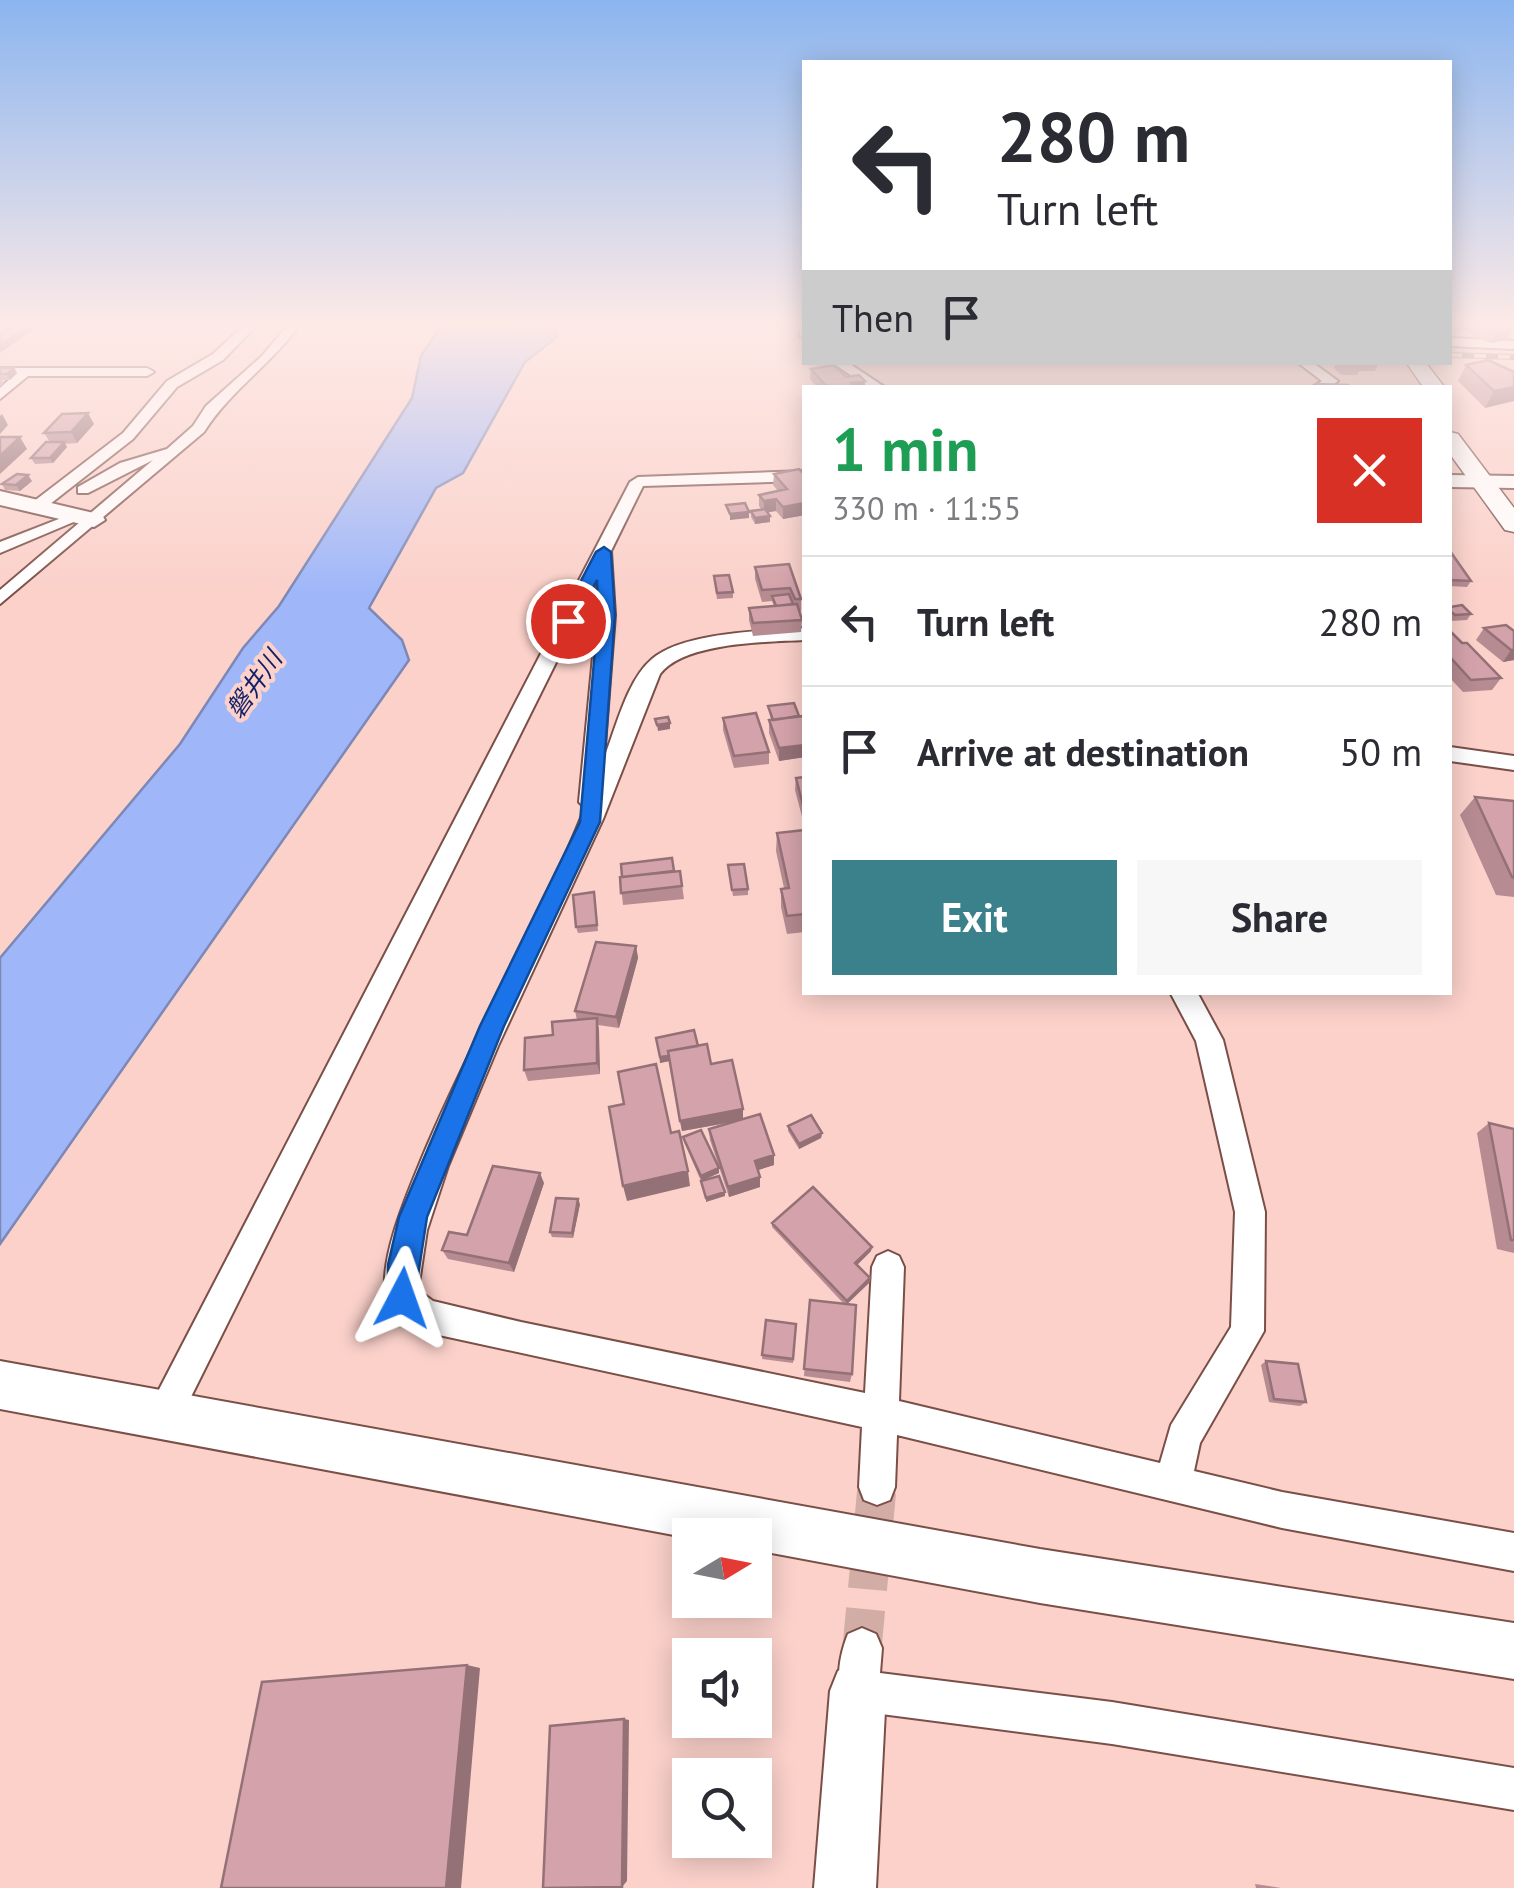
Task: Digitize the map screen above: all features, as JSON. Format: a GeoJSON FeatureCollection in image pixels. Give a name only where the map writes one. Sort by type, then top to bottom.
{"type":"FeatureCollection","features":[{"type":"Feature","properties":{"kind":"main road"},"geometry":{"type":"LineString","coordinates":[[1456,430],[1482,482],[1514,524]]}},
{"type":"Feature","properties":{"kind":"main road"},"geometry":{"type":"LineString","coordinates":[[1456,430],[1513,483]]}},
{"type":"Feature","properties":{"kind":"street"},"geometry":{"type":"LineString","coordinates":[[42,506],[128,436],[146,415]]}},
{"type":"Feature","properties":{"kind":"street"},"geometry":{"type":"LineString","coordinates":[[0,600],[85,519],[175,452],[200,429],[208,415]]}},
{"type":"Feature","properties":{"kind":"street"},"geometry":{"type":"LineString","coordinates":[[42,506],[84,490],[120,465],[142,456],[175,452]]}},
{"type":"Feature","properties":{"kind":"street"},"geometry":{"type":"LineString","coordinates":[[145,1412],[638,482],[802,476]]}},
{"type":"Feature","properties":{"kind":"street"},"geometry":{"type":"LineString","coordinates":[[1452,481],[1513,483]]}},
{"type":"Feature","properties":{"kind":"street"},"geometry":{"type":"LineString","coordinates":[[0,498],[85,519]]}},
{"type":"Feature","properties":{"kind":"street"},"geometry":{"type":"LineString","coordinates":[[0,548],[85,519]]}},
{"type":"Feature","properties":{"kind":"street"},"geometry":{"type":"LineString","coordinates":[[590,822],[606,615],[604,552]]}},
{"type":"Feature","properties":{"kind":"street"},"geometry":{"type":"LineString","coordinates":[[802,634],[737,641],[678,653],[652,670],[590,822],[492,1026],[413,1217],[402,1265],[402,1298],[425,1316],[483,1330],[882,1414],[1282,1510],[1514,1552]]}},
{"type":"Feature","properties":{"kind":"street"},"geometry":{"type":"LineString","coordinates":[[1452,754],[1511,767]]}},
{"type":"Feature","properties":{"kind":"street"},"geometry":{"type":"LineString","coordinates":[[1174,1482],[1184,1438],[1247,1331],[1250,1212],[1208,1040],[1185,995]]}},
{"type":"Feature","properties":{"kind":"street"},"geometry":{"type":"LineString","coordinates":[[877,1486],[888,1266]]}},
{"type":"Feature","properties":{"kind":"street"},"geometry":{"type":"LineString","coordinates":[[0,1385],[1040,1576],[1514,1650]]}},
{"type":"Feature","properties":{"kind":"street"},"geometry":{"type":"LineString","coordinates":[[845,1888],[860,1670],[1112,1723],[1514,1789]]}},
{"type":"Feature","properties":{"kind":"water","name":"磐井川"},"geometry":{"type":"Polygon","coordinates":[[[401,415],[495,415],[463,473],[436,488],[369,608],[402,640],[409,660],[0,1244],[0,958],[180,744],[243,648],[279,606],[401,415]]]}},
{"type":"Feature","properties":{"kind":"building"},"geometry":{"type":"Polygon","coordinates":[[[61,415],[86,415],[71,432],[44,433],[61,415]]]}},
{"type":"Feature","properties":{"kind":"building"},"geometry":{"type":"Polygon","coordinates":[[[0,437],[20,437],[0,456],[0,437]]]}},
{"type":"Feature","properties":{"kind":"building"},"geometry":{"type":"Polygon","coordinates":[[[46,442],[64,442],[50,458],[31,458],[46,442]]]}},
{"type":"Feature","properties":{"kind":"building"},"geometry":{"type":"Polygon","coordinates":[[[799,469],[802,472],[802,504],[783,507],[776,499],[764,501],[759,495],[787,489],[774,474],[799,469]]]}},
{"type":"Feature","properties":{"kind":"building"},"geometry":{"type":"Polygon","coordinates":[[[17,474],[28,475],[16,485],[2,484],[17,474]]]}},
{"type":"Feature","properties":{"kind":"building"},"geometry":{"type":"Polygon","coordinates":[[[745,503],[749,512],[730,514],[726,505],[745,503]]]}},
{"type":"Feature","properties":{"kind":"building"},"geometry":{"type":"Polygon","coordinates":[[[765,509],[770,516],[755,518],[751,511],[765,509]]]}},
{"type":"Feature","properties":{"kind":"building"},"geometry":{"type":"Polygon","coordinates":[[[1452,554],[1471,581],[1452,580],[1452,554]]]}},
{"type":"Feature","properties":{"kind":"building"},"geometry":{"type":"Polygon","coordinates":[[[789,564],[801,599],[795,599],[790,588],[762,590],[755,567],[789,564]]]}},
{"type":"Feature","properties":{"kind":"building"},"geometry":{"type":"Polygon","coordinates":[[[729,575],[733,592],[717,593],[714,576],[729,575]]]}},
{"type":"Feature","properties":{"kind":"building"},"geometry":{"type":"Polygon","coordinates":[[[789,594],[793,604],[776,606],[772,596],[789,594]]]}},
{"type":"Feature","properties":{"kind":"building"},"geometry":{"type":"Polygon","coordinates":[[[797,604],[802,620],[753,623],[749,608],[797,604]]]}},
{"type":"Feature","properties":{"kind":"building"},"geometry":{"type":"Polygon","coordinates":[[[1462,605],[1471,614],[1455,615],[1452,607],[1462,605]]]}},
{"type":"Feature","properties":{"kind":"building"},"geometry":{"type":"Polygon","coordinates":[[[1506,625],[1514,631],[1514,650],[1484,628],[1506,625]]]}},
{"type":"Feature","properties":{"kind":"building"},"geometry":{"type":"Polygon","coordinates":[[[1452,633],[1501,678],[1471,680],[1452,659],[1452,633]]]}},
{"type":"Feature","properties":{"kind":"building"},"geometry":{"type":"Polygon","coordinates":[[[794,703],[799,716],[773,720],[768,706],[794,703]]]}},
{"type":"Feature","properties":{"kind":"building"},"geometry":{"type":"Polygon","coordinates":[[[756,713],[769,752],[734,756],[723,718],[756,713]]]}},
{"type":"Feature","properties":{"kind":"building"},"geometry":{"type":"Polygon","coordinates":[[[802,716],[802,745],[779,748],[769,720],[802,716]]]}},
{"type":"Feature","properties":{"kind":"building"},"geometry":{"type":"Polygon","coordinates":[[[668,717],[670,723],[657,725],[655,719],[668,717]]]}},
{"type":"Feature","properties":{"kind":"building"},"geometry":{"type":"Polygon","coordinates":[[[802,777],[802,801],[796,778],[802,777]]]}},
{"type":"Feature","properties":{"kind":"building"},"geometry":{"type":"Polygon","coordinates":[[[1475,797],[1514,801],[1514,878],[1512,877],[1475,797]]]}},
{"type":"Feature","properties":{"kind":"building"},"geometry":{"type":"Polygon","coordinates":[[[802,830],[802,914],[787,916],[781,889],[789,888],[777,833],[802,830]]]}},
{"type":"Feature","properties":{"kind":"building"},"geometry":{"type":"Polygon","coordinates":[[[672,858],[674,871],[622,877],[621,864],[672,858]]]}},
{"type":"Feature","properties":{"kind":"building"},"geometry":{"type":"Polygon","coordinates":[[[744,864],[748,889],[732,890],[728,865],[744,864]]]}},
{"type":"Feature","properties":{"kind":"building"},"geometry":{"type":"Polygon","coordinates":[[[680,871],[682,886],[621,893],[620,877],[680,871]]]}},
{"type":"Feature","properties":{"kind":"building"},"geometry":{"type":"Polygon","coordinates":[[[594,892],[597,925],[576,927],[573,895],[594,892]]]}},
{"type":"Feature","properties":{"kind":"building"},"geometry":{"type":"Polygon","coordinates":[[[596,942],[636,946],[616,1017],[575,1011],[596,942]]]}},
{"type":"Feature","properties":{"kind":"building"},"geometry":{"type":"Polygon","coordinates":[[[597,1018],[597,1063],[524,1070],[525,1038],[553,1035],[552,1022],[597,1018]]]}},
{"type":"Feature","properties":{"kind":"building"},"geometry":{"type":"Polygon","coordinates":[[[694,1030],[698,1046],[668,1051],[669,1056],[660,1057],[656,1038],[694,1030]]]}},
{"type":"Feature","properties":{"kind":"building"},"geometry":{"type":"Polygon","coordinates":[[[707,1044],[711,1064],[732,1060],[743,1109],[680,1121],[668,1051],[707,1044]]]}},
{"type":"Feature","properties":{"kind":"building"},"geometry":{"type":"Polygon","coordinates":[[[656,1064],[671,1133],[679,1131],[688,1171],[623,1186],[609,1107],[624,1104],[618,1072],[656,1064]]]}},
{"type":"Feature","properties":{"kind":"building"},"geometry":{"type":"Polygon","coordinates":[[[760,1114],[774,1155],[755,1161],[760,1177],[728,1187],[709,1129],[760,1114]]]}},
{"type":"Feature","properties":{"kind":"building"},"geometry":{"type":"Polygon","coordinates":[[[811,1115],[822,1133],[799,1144],[788,1126],[811,1115]]]}},
{"type":"Feature","properties":{"kind":"building"},"geometry":{"type":"Polygon","coordinates":[[[1489,1123],[1514,1129],[1514,1240],[1511,1240],[1489,1123]]]}},
{"type":"Feature","properties":{"kind":"building"},"geometry":{"type":"Polygon","coordinates":[[[701,1130],[719,1168],[701,1176],[683,1137],[701,1130]]]}},
{"type":"Feature","properties":{"kind":"building"},"geometry":{"type":"Polygon","coordinates":[[[493,1166],[540,1173],[509,1263],[442,1250],[449,1232],[467,1235],[493,1166]]]}},
{"type":"Feature","properties":{"kind":"building"},"geometry":{"type":"Polygon","coordinates":[[[719,1176],[725,1192],[706,1198],[701,1181],[719,1176]]]}},
{"type":"Feature","properties":{"kind":"building"},"geometry":{"type":"Polygon","coordinates":[[[813,1187],[872,1247],[855,1263],[870,1278],[847,1301],[772,1223],[813,1187]]]}},
{"type":"Feature","properties":{"kind":"building"},"geometry":{"type":"Polygon","coordinates":[[[556,1198],[578,1199],[572,1233],[550,1232],[556,1198]]]}},
{"type":"Feature","properties":{"kind":"building"},"geometry":{"type":"Polygon","coordinates":[[[810,1300],[856,1305],[852,1374],[804,1369],[810,1300]]]}},
{"type":"Feature","properties":{"kind":"building"},"geometry":{"type":"Polygon","coordinates":[[[766,1320],[796,1324],[793,1359],[762,1355],[766,1320]]]}},
{"type":"Feature","properties":{"kind":"building"},"geometry":{"type":"Polygon","coordinates":[[[1266,1361],[1298,1364],[1306,1402],[1274,1399],[1266,1361]]]}},
{"type":"Feature","properties":{"kind":"building"},"geometry":{"type":"Polygon","coordinates":[[[467,1665],[446,1888],[221,1888],[262,1682],[467,1665]]]}},
{"type":"Feature","properties":{"kind":"building"},"geometry":{"type":"Polygon","coordinates":[[[624,1719],[622,1887],[543,1888],[550,1726],[624,1719]]]}},
{"type":"Feature","properties":{"kind":"tunnel"},"geometry":{"type":"LineString","coordinates":[[862,1648],[877,1487]]}},
{"type":"Feature","properties":{"kind":"route"},"geometry":{"type":"LineString","coordinates":[[402,1298],[402,1265],[413,1217],[492,1026],[590,822],[606,615],[604,552],[568,621]]}}]}
